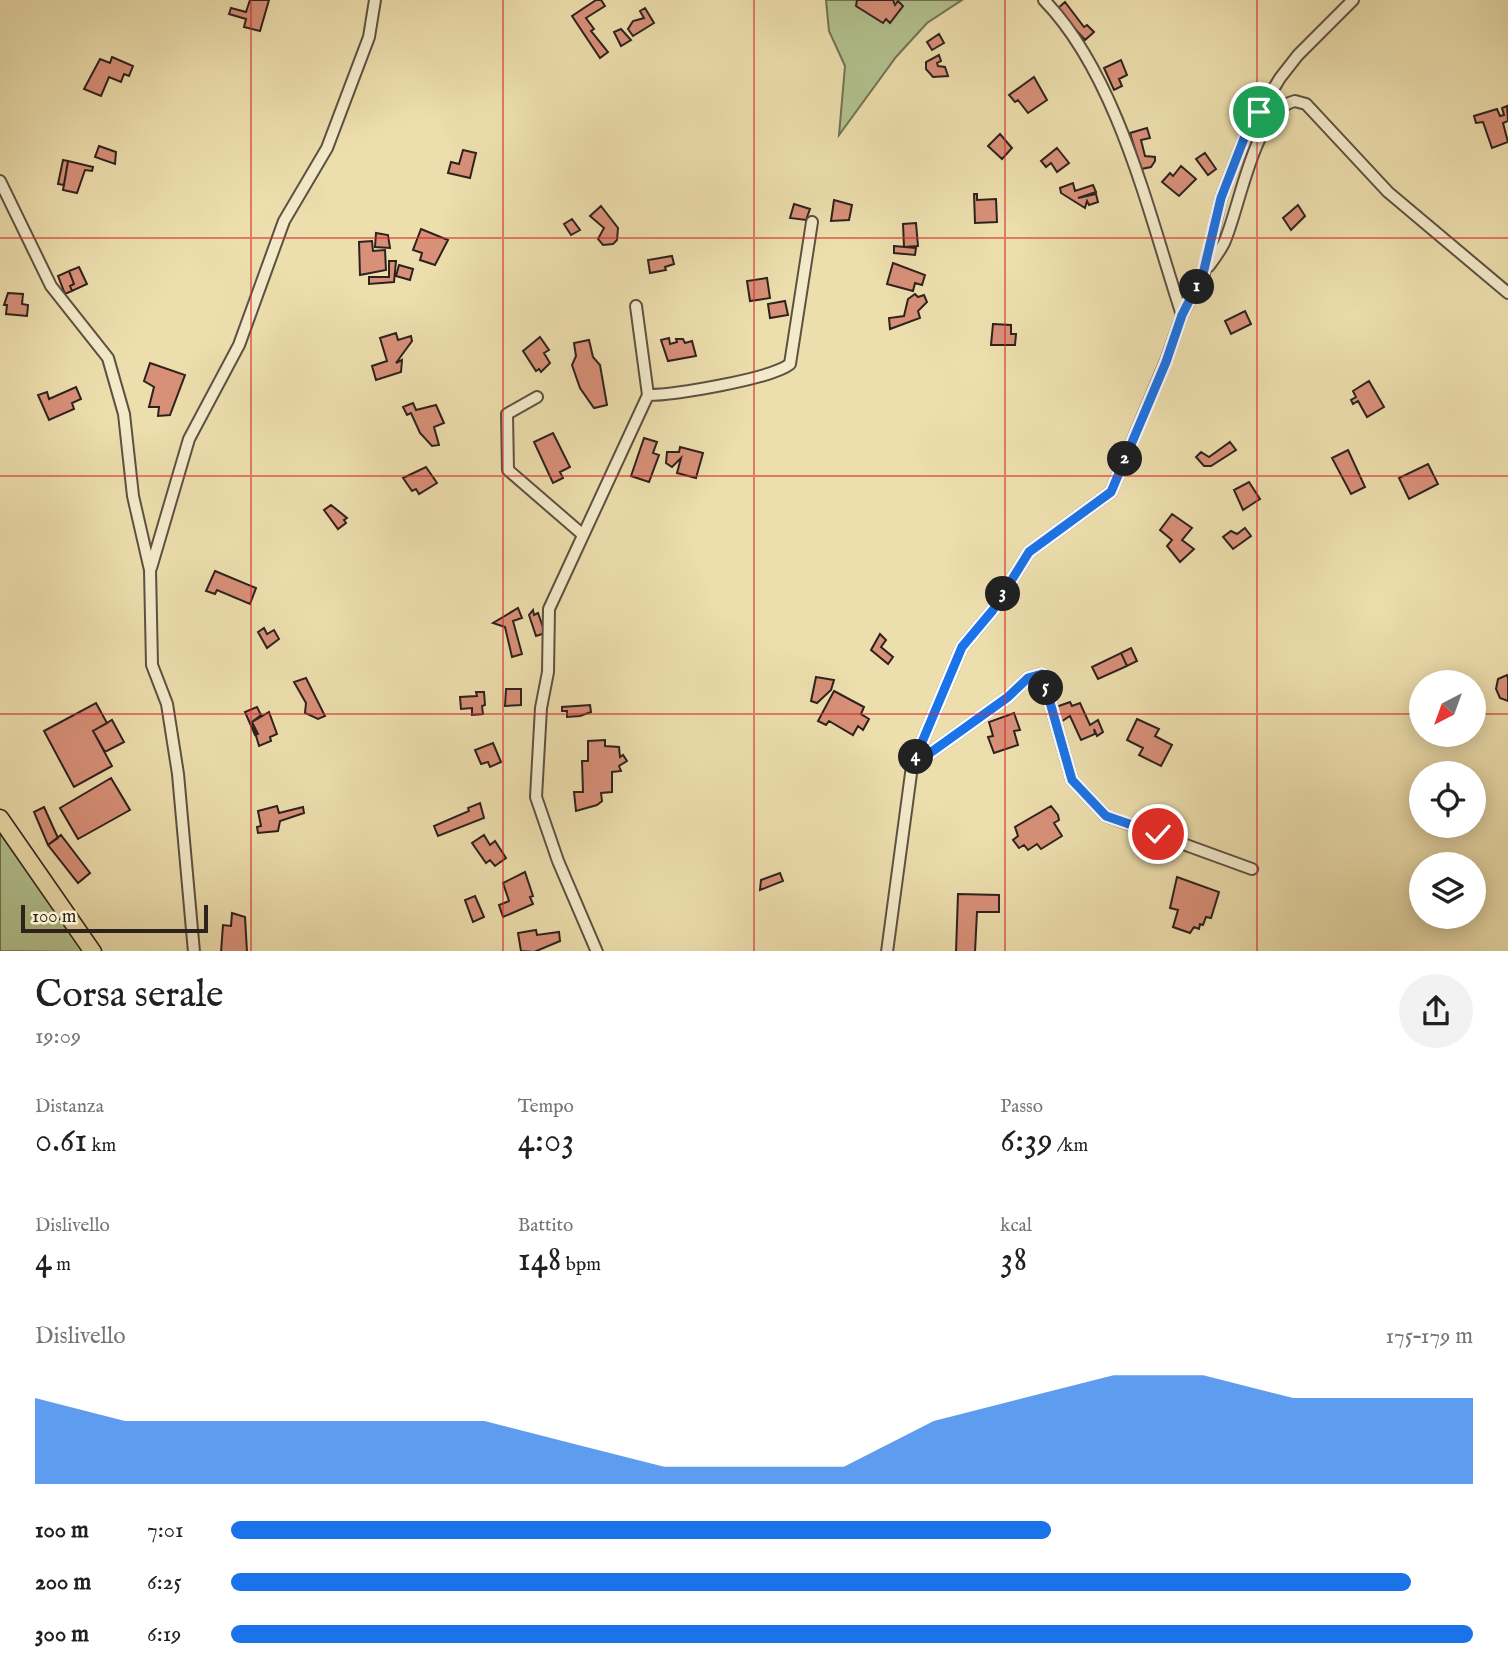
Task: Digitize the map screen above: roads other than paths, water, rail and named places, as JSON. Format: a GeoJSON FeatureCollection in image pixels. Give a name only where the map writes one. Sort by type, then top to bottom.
{"type":"FeatureCollection","features":[{"type":"Feature","properties":{"kind":"main road"},"geometry":{"type":"LineString","coordinates":[[0,818],[93,951]]}},
{"type":"Feature","properties":{"kind":"street"},"geometry":{"type":"LineString","coordinates":[[150,570],[189,439],[239,345],[284,220],[327,148],[369,37],[375,0]]}},
{"type":"Feature","properties":{"kind":"street"},"geometry":{"type":"LineString","coordinates":[[1044,0],[1067,23],[1111,103],[1182,315]]}},
{"type":"Feature","properties":{"kind":"street"},"geometry":{"type":"LineString","coordinates":[[1203,274],[1221,198],[1245,136],[1280,78],[1298,55],[1353,0]]}},
{"type":"Feature","properties":{"kind":"street"},"geometry":{"type":"LineString","coordinates":[[887,951],[912,766],[962,647],[993,610],[1029,552],[1111,492],[1166,362],[1182,315],[1203,274],[1224,244],[1263,130],[1276,111],[1295,101],[1306,104],[1388,192],[1508,293]]}},
{"type":"Feature","properties":{"kind":"street"},"geometry":{"type":"LineString","coordinates":[[0,181],[51,286],[108,358],[124,414],[134,496],[150,570],[152,665],[167,704],[176,762],[194,951]]}},
{"type":"Feature","properties":{"kind":"street"},"geometry":{"type":"LineString","coordinates":[[648,395],[746,379],[781,371],[790,364],[812,222]]}},
{"type":"Feature","properties":{"kind":"street"},"geometry":{"type":"LineString","coordinates":[[597,951],[558,860],[536,797],[541,708],[548,672],[548,609],[648,395],[636,306]]}},
{"type":"Feature","properties":{"kind":"street"},"geometry":{"type":"LineString","coordinates":[[537,397],[507,414],[508,470],[582,534]]}},
{"type":"Feature","properties":{"kind":"street"},"geometry":{"type":"LineString","coordinates":[[912,766],[1008,697],[1028,678],[1042,674],[1072,780],[1106,816],[1252,869]]}}]}
